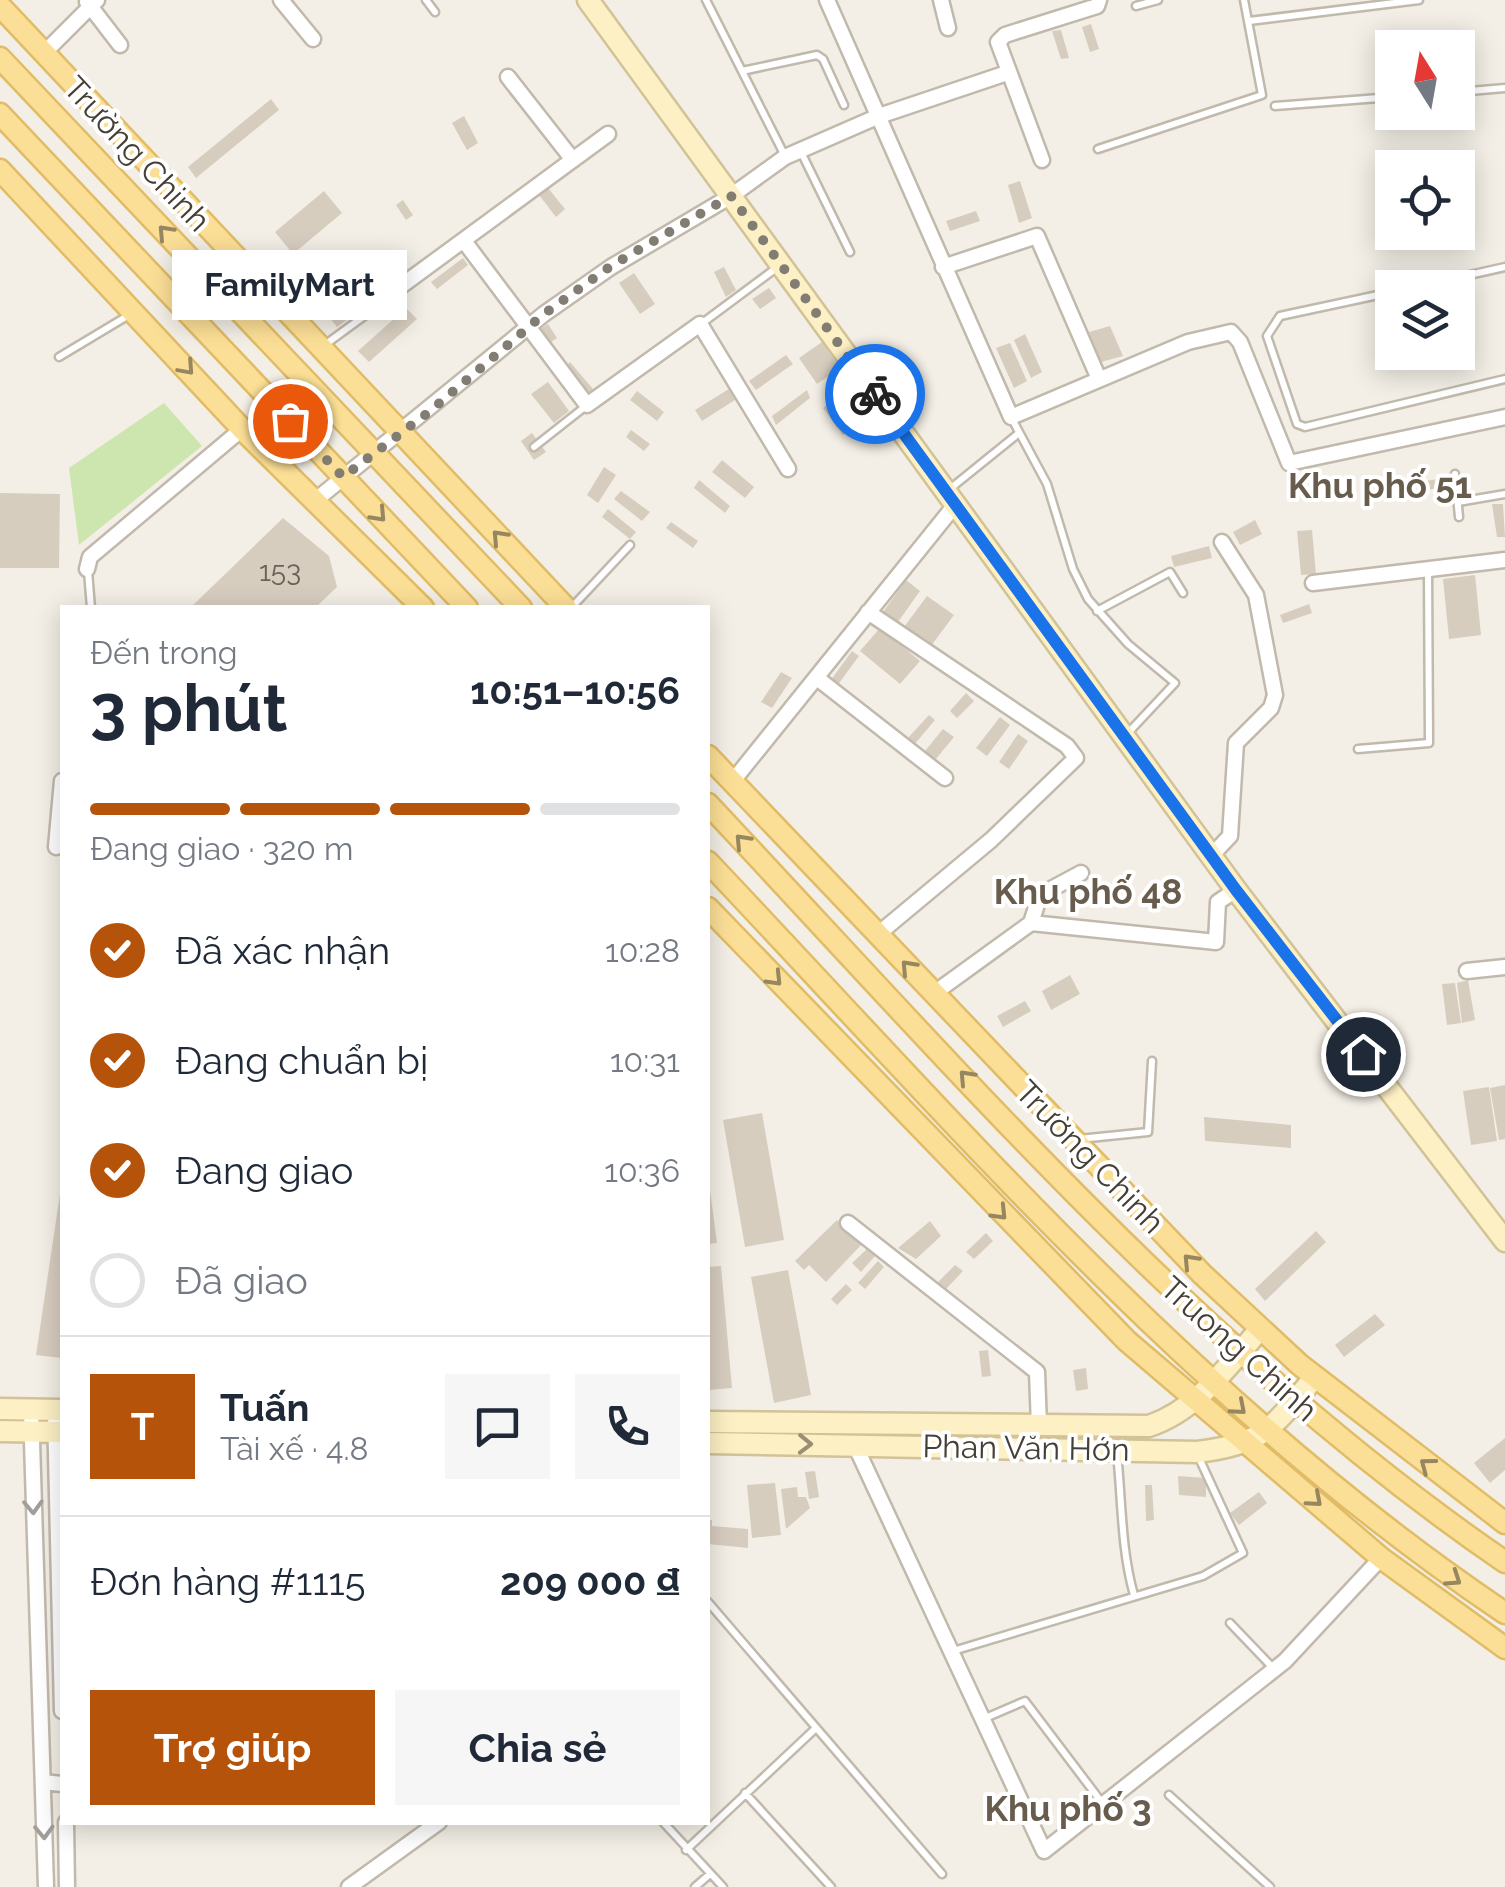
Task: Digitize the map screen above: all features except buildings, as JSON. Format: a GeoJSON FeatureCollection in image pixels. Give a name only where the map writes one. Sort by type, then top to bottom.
{"type":"FeatureCollection","features":[{"type":"Feature","properties":{"kind":"main road","name":"Trường Chinh"},"geometry":{"type":"LineString","coordinates":[[0,6],[566,605]]}},
{"type":"Feature","properties":{"kind":"main road"},"geometry":{"type":"LineString","coordinates":[[0,58],[518,605]]}},
{"type":"Feature","properties":{"kind":"main road"},"geometry":{"type":"LineString","coordinates":[[0,114],[464,605]]}},
{"type":"Feature","properties":{"kind":"main road"},"geometry":{"type":"LineString","coordinates":[[0,170],[242,429],[421,605]]}},
{"type":"Feature","properties":{"kind":"main road","name":"Trường Chinh"},"geometry":{"type":"LineString","coordinates":[[710,758],[1073,1140],[1260,1329],[1315,1377],[1505,1524]]}},
{"type":"Feature","properties":{"kind":"main road","name":"Truong Chinh"},"geometry":{"type":"LineString","coordinates":[[710,806],[1048,1164],[1239,1354],[1413,1499],[1505,1562]]}},
{"type":"Feature","properties":{"kind":"main road","name":"Truong Chinh"},"geometry":{"type":"LineString","coordinates":[[710,864],[1127,1304],[1267,1432],[1399,1538],[1505,1613]]}},
{"type":"Feature","properties":{"kind":"main road"},"geometry":{"type":"LineString","coordinates":[[710,910],[1127,1341],[1382,1558],[1505,1648]]}},
{"type":"Feature","properties":{"kind":"main road"},"geometry":{"type":"LineString","coordinates":[[1382,1558],[1399,1538]]}},
{"type":"Feature","properties":{"kind":"street"},"geometry":{"type":"LineString","coordinates":[[281,0],[313,38]]}},
{"type":"Feature","properties":{"kind":"street"},"geometry":{"type":"LineString","coordinates":[[588,0],[1236,890],[1505,1242]]}},
{"type":"Feature","properties":{"kind":"street"},"geometry":{"type":"LineString","coordinates":[[828,0],[1011,418],[1188,342],[1231,332],[1240,342],[1289,463],[1505,417]]}},
{"type":"Feature","properties":{"kind":"street"},"geometry":{"type":"LineString","coordinates":[[941,0],[948,28]]}},
{"type":"Feature","properties":{"kind":"street"},"geometry":{"type":"LineString","coordinates":[[1042,160],[1007,73],[998,46],[1000,38],[1097,6],[1099,0]]}},
{"type":"Feature","properties":{"kind":"street"},"geometry":{"type":"LineString","coordinates":[[44,54],[91,2],[120,44]]}},
{"type":"Feature","properties":{"kind":"street"},"geometry":{"type":"LineString","coordinates":[[317,499],[611,266],[731,196],[785,158],[879,116],[1007,73]]}},
{"type":"Feature","properties":{"kind":"street"},"geometry":{"type":"LineString","coordinates":[[508,76],[573,160]]}},
{"type":"Feature","properties":{"kind":"street"},"geometry":{"type":"LineString","coordinates":[[401,286],[608,134]]}},
{"type":"Feature","properties":{"kind":"street"},"geometry":{"type":"LineString","coordinates":[[943,267],[1037,236],[1099,379]]}},
{"type":"Feature","properties":{"kind":"street"},"geometry":{"type":"LineString","coordinates":[[464,242],[586,405],[700,324],[788,469]]}},
{"type":"Feature","properties":{"kind":"street"},"geometry":{"type":"LineString","coordinates":[[87,570],[90,558],[242,429]]}},
{"type":"Feature","properties":{"kind":"street"},"geometry":{"type":"LineString","coordinates":[[732,782],[818,678],[951,499]]}},
{"type":"Feature","properties":{"kind":"street"},"geometry":{"type":"LineString","coordinates":[[1212,856],[1230,836],[1236,743],[1271,708],[1275,695],[1256,595],[1222,542]]}},
{"type":"Feature","properties":{"kind":"street"},"geometry":{"type":"LineString","coordinates":[[1313,583],[1505,560]]}},
{"type":"Feature","properties":{"kind":"street"},"geometry":{"type":"LineString","coordinates":[[868,612],[1066,746],[1076,758],[991,840],[878,935]]}},
{"type":"Feature","properties":{"kind":"street"},"geometry":{"type":"LineString","coordinates":[[818,678],[945,778]]}},
{"type":"Feature","properties":{"kind":"street"},"geometry":{"type":"LineString","coordinates":[[56,847],[60,803]]}},
{"type":"Feature","properties":{"kind":"street"},"geometry":{"type":"LineString","coordinates":[[933,994],[1031,923],[1040,895],[1081,873]]}},
{"type":"Feature","properties":{"kind":"street"},"geometry":{"type":"LineString","coordinates":[[1031,923],[1216,942],[1218,902],[1236,890]]}},
{"type":"Feature","properties":{"kind":"street"},"geometry":{"type":"LineString","coordinates":[[1467,971],[1505,967]]}},
{"type":"Feature","properties":{"kind":"street"},"geometry":{"type":"LineString","coordinates":[[848,1223],[1037,1372],[1039,1426]]}},
{"type":"Feature","properties":{"kind":"street","name":"Phan Văn Hớn"},"geometry":{"type":"LineString","coordinates":[[710,1422],[1149,1426],[1196,1400],[1260,1329]]}},
{"type":"Feature","properties":{"kind":"street","name":"Phan Văn Hớn"},"geometry":{"type":"LineString","coordinates":[[710,1443],[1197,1452],[1248,1444],[1267,1432],[1315,1377]]}},
{"type":"Feature","properties":{"kind":"street"},"geometry":{"type":"LineString","coordinates":[[0,1409],[31,1420],[58,1421],[60,1566]]}},
{"type":"Feature","properties":{"kind":"street"},"geometry":{"type":"LineString","coordinates":[[0,1430],[31,1420]]}},
{"type":"Feature","properties":{"kind":"street"},"geometry":{"type":"LineString","coordinates":[[31,1420],[46,1887]]}},
{"type":"Feature","properties":{"kind":"street"},"geometry":{"type":"LineString","coordinates":[[855,1445],[1044,1851],[1275,1670],[1382,1558]]}},
{"type":"Feature","properties":{"kind":"street"},"geometry":{"type":"LineString","coordinates":[[43,1782],[60,1784]]}},
{"type":"Feature","properties":{"kind":"street"},"geometry":{"type":"LineString","coordinates":[[66,1825],[67,1887]]}},
{"type":"Feature","properties":{"kind":"street"},"geometry":{"type":"LineString","coordinates":[[349,1887],[435,1825]]}},
{"type":"Feature","properties":{"kind":"lane"},"geometry":{"type":"LineString","coordinates":[[426,0],[435,12]]}},
{"type":"Feature","properties":{"kind":"lane"},"geometry":{"type":"LineString","coordinates":[[706,0],[785,158]]}},
{"type":"Feature","properties":{"kind":"lane"},"geometry":{"type":"LineString","coordinates":[[1136,6],[1158,0]]}},
{"type":"Feature","properties":{"kind":"lane"},"geometry":{"type":"LineString","coordinates":[[1098,149],[1262,95],[1244,0]]}},
{"type":"Feature","properties":{"kind":"lane"},"geometry":{"type":"LineString","coordinates":[[1249,21],[1419,0]]}},
{"type":"Feature","properties":{"kind":"lane"},"geometry":{"type":"LineString","coordinates":[[742,70],[817,54],[844,105]]}},
{"type":"Feature","properties":{"kind":"lane"},"geometry":{"type":"LineString","coordinates":[[1475,91],[1505,88]]}},
{"type":"Feature","properties":{"kind":"lane"},"geometry":{"type":"LineString","coordinates":[[1275,106],[1375,98]]}},
{"type":"Feature","properties":{"kind":"lane"},"geometry":{"type":"LineString","coordinates":[[800,151],[850,252]]}},
{"type":"Feature","properties":{"kind":"lane"},"geometry":{"type":"LineString","coordinates":[[700,324],[781,265]]}},
{"type":"Feature","properties":{"kind":"lane"},"geometry":{"type":"LineString","coordinates":[[1475,274],[1505,267]]}},
{"type":"Feature","properties":{"kind":"lane"},"geometry":{"type":"LineString","coordinates":[[1375,296],[1280,316],[1270,325],[1267,336],[1297,424],[1305,427],[1505,378]]}},
{"type":"Feature","properties":{"kind":"lane"},"geometry":{"type":"LineString","coordinates":[[321,348],[371,310]]}},
{"type":"Feature","properties":{"kind":"lane"},"geometry":{"type":"LineString","coordinates":[[59,357],[134,311]]}},
{"type":"Feature","properties":{"kind":"lane"},"geometry":{"type":"LineString","coordinates":[[534,447],[586,405]]}},
{"type":"Feature","properties":{"kind":"lane"},"geometry":{"type":"LineString","coordinates":[[1011,418],[1047,484],[1073,568],[1097,611],[1128,644],[1175,682],[1124,737]]}},
{"type":"Feature","properties":{"kind":"lane"},"geometry":{"type":"LineString","coordinates":[[951,499],[1020,433]]}},
{"type":"Feature","properties":{"kind":"lane"},"geometry":{"type":"LineString","coordinates":[[1454,474],[1459,517]]}},
{"type":"Feature","properties":{"kind":"lane"},"geometry":{"type":"LineString","coordinates":[[1458,502],[1505,494]]}},
{"type":"Feature","properties":{"kind":"lane"},"geometry":{"type":"LineString","coordinates":[[572,605],[630,544]]}},
{"type":"Feature","properties":{"kind":"lane"},"geometry":{"type":"LineString","coordinates":[[87,570],[91,605]]}},
{"type":"Feature","properties":{"kind":"lane"},"geometry":{"type":"LineString","coordinates":[[1358,749],[1429,744],[1428,571]]}},
{"type":"Feature","properties":{"kind":"lane"},"geometry":{"type":"LineString","coordinates":[[1097,611],[1170,572],[1183,593]]}},
{"type":"Feature","properties":{"kind":"lane"},"geometry":{"type":"LineString","coordinates":[[1073,1140],[1148,1132],[1152,1060]]}},
{"type":"Feature","properties":{"kind":"lane"},"geometry":{"type":"LineString","coordinates":[[1116,1450],[1126,1528],[1125,1563],[1134,1594]]}},
{"type":"Feature","properties":{"kind":"lane"},"geometry":{"type":"LineString","coordinates":[[952,1652],[1203,1576],[1244,1553],[1197,1452]]}},
{"type":"Feature","properties":{"kind":"lane"},"geometry":{"type":"LineString","coordinates":[[710,1604],[942,1874]]}},
{"type":"Feature","properties":{"kind":"lane"},"geometry":{"type":"LineString","coordinates":[[1230,1622],[1275,1670]]}},
{"type":"Feature","properties":{"kind":"lane"},"geometry":{"type":"LineString","coordinates":[[983,1718],[1025,1701],[1104,1805]]}},
{"type":"Feature","properties":{"kind":"lane"},"geometry":{"type":"LineString","coordinates":[[686,1850],[816,1728]]}},
{"type":"Feature","properties":{"kind":"lane"},"geometry":{"type":"LineString","coordinates":[[746,1792],[832,1887]]}},
{"type":"Feature","properties":{"kind":"lane"},"geometry":{"type":"LineString","coordinates":[[1169,1794],[1270,1887]]}},
{"type":"Feature","properties":{"kind":"lane"},"geometry":{"type":"LineString","coordinates":[[665,1825],[724,1887]]}},
{"type":"Feature","properties":{"kind":"lane"},"geometry":{"type":"LineString","coordinates":[[696,1887],[710,1874]]}},
{"type":"Feature","properties":{"kind":"green space"},"geometry":{"type":"Polygon","coordinates":[[[164,403],[202,446],[79,545],[69,468],[164,403]]]}},
{"type":"Feature","properties":{"kind":"way so far"},"geometry":{"type":"LineString","coordinates":[[290,421],[343,477],[429,412],[544,314],[611,266],[731,196],[875,394]]}},
{"type":"Feature","properties":{"kind":"place","name":"FamilyMart"},"geometry":{"type":"Point","coordinates":[290,421]}},
{"type":"Feature","properties":{"kind":"district","name":"Khu phố 51"},"geometry":{"type":"Point","coordinates":[1380,486]}},
{"type":"Feature","properties":{"kind":"district","name":"Khu phố 48"},"geometry":{"type":"Point","coordinates":[1088,892]}},
{"type":"Feature","properties":{"kind":"district","name":"Khu phố 3"},"geometry":{"type":"Point","coordinates":[1068,1809]}},
{"type":"Feature","properties":{"kind":"route"},"geometry":{"type":"LineString","coordinates":[[875,394],[1236,890],[1363,1054]]}}]}
